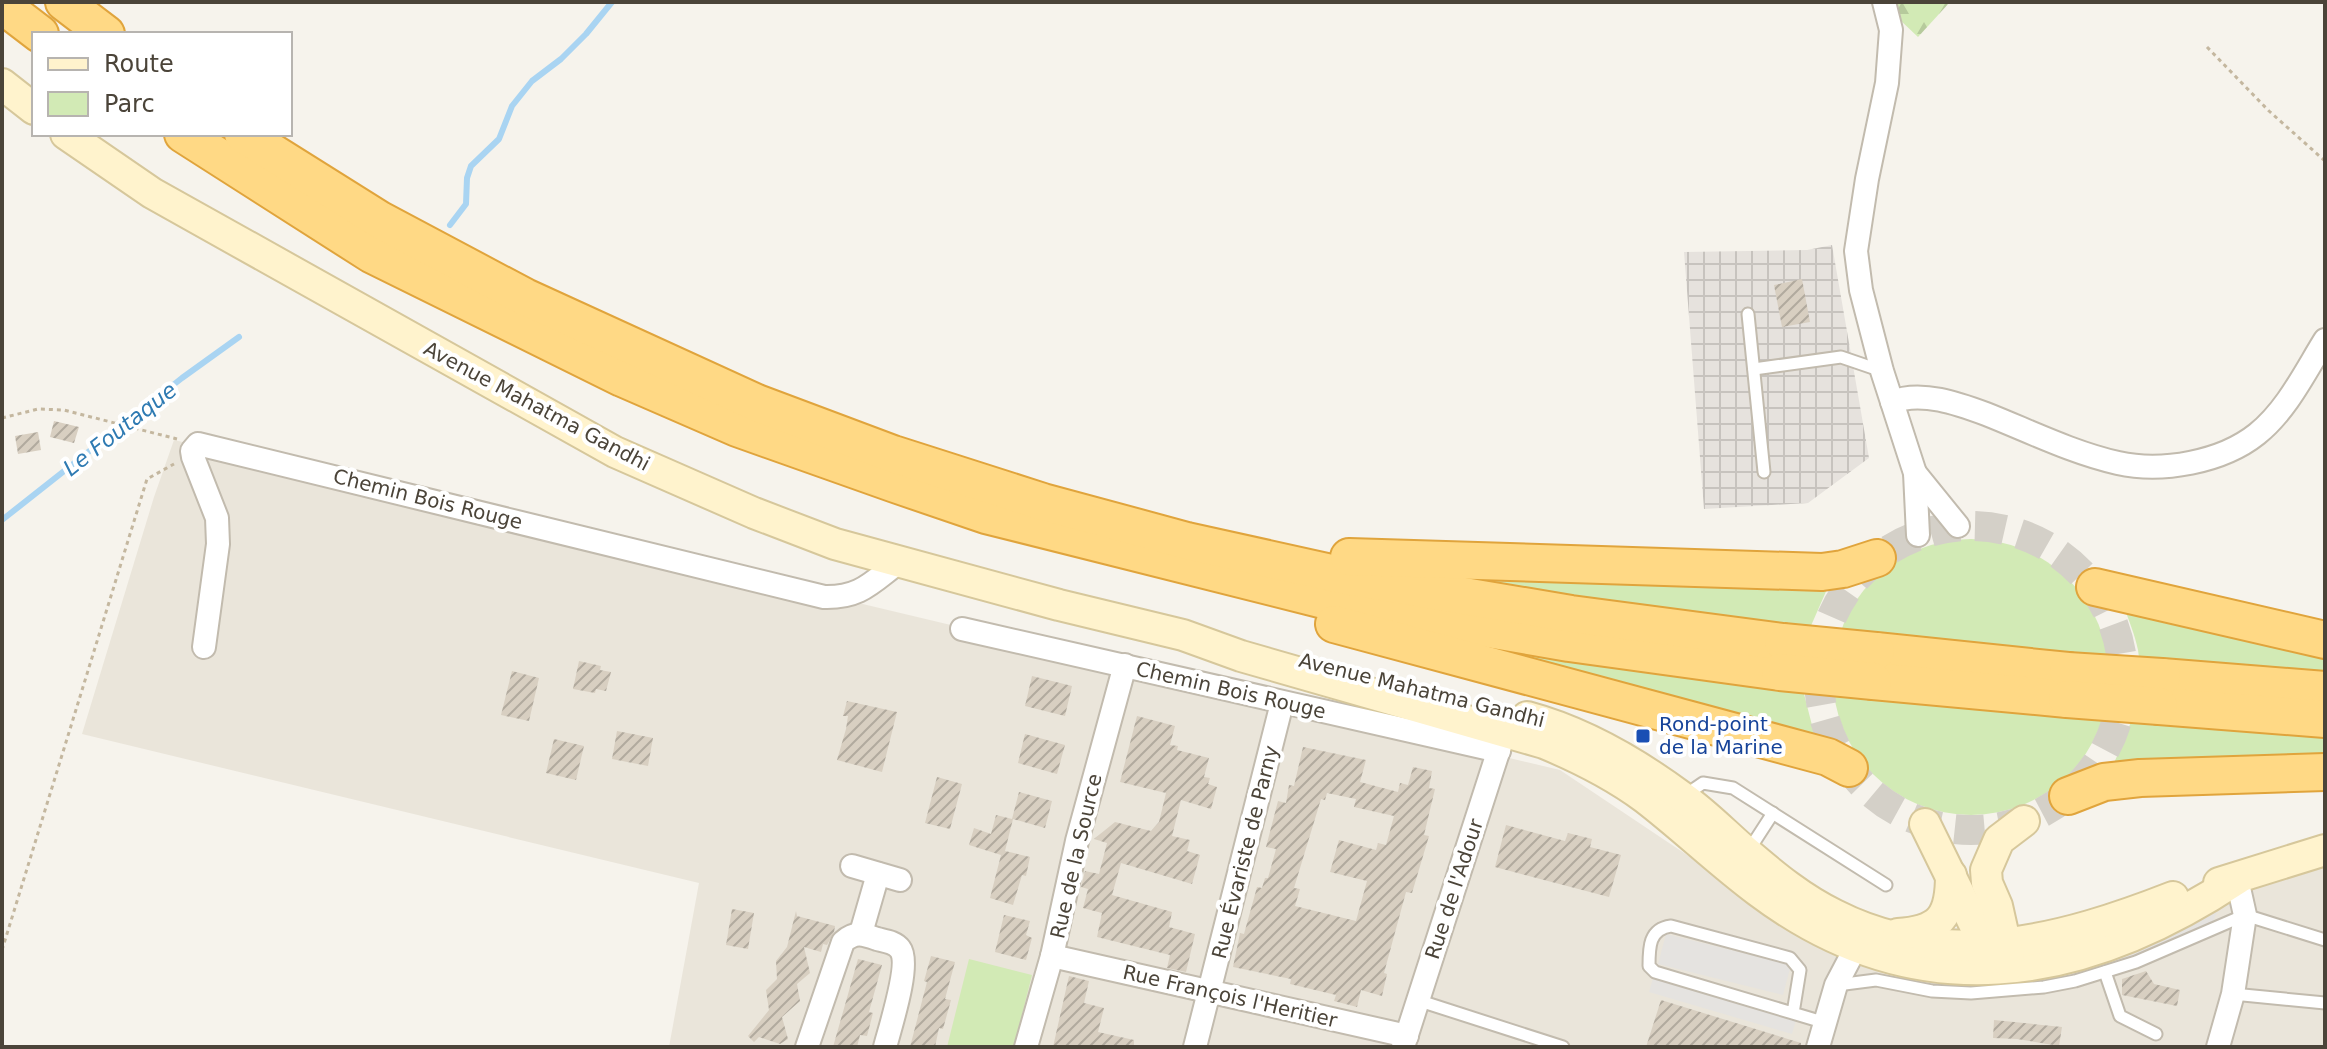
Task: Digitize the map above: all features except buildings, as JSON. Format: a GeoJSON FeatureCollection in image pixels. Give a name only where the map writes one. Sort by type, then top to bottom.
{"type":"FeatureCollection","features":[{"type":"Feature","properties":{"kind":"highway"},"geometry":{"type":"LineString","coordinates":[[64,2],[103,32]]}},
{"type":"Feature","properties":{"kind":"highway"},"geometry":{"type":"LineString","coordinates":[[2,5],[37,32]]}},
{"type":"Feature","properties":{"kind":"highway"},"geometry":{"type":"LineString","coordinates":[[186,136],[371,254],[622,378],[737,428],[986,515],[1332,602],[1569,643],[1782,657],[2160,692],[2325,719]]}},
{"type":"Feature","properties":{"kind":"highway"},"geometry":{"type":"LineString","coordinates":[[246,136],[380,220],[525,297],[757,403],[908,459],[1043,502],[1187,541],[1345,576],[1571,614],[1782,657]]}},
{"type":"Feature","properties":{"kind":"highway"},"geometry":{"type":"LineString","coordinates":[[757,403],[1134,512],[1262,543],[1359,558],[1822,572],[1877,558]]}},
{"type":"Feature","properties":{"kind":"highway"},"geometry":{"type":"LineString","coordinates":[[986,515],[1044,543],[1153,576],[1828,757],[1849,768]]}},
{"type":"Feature","properties":{"kind":"highway"},"geometry":{"type":"LineString","coordinates":[[2095,587],[2325,640]]}},
{"type":"Feature","properties":{"kind":"highway"},"geometry":{"type":"LineString","coordinates":[[2160,692],[2325,690]]}},
{"type":"Feature","properties":{"kind":"highway"},"geometry":{"type":"LineString","coordinates":[[2068,796],[2104,782],[2140,778],[2325,772]]}},
{"type":"Feature","properties":{"kind":"main road"},"geometry":{"type":"LineString","coordinates":[[2,84],[32,107]]}},
{"type":"Feature","properties":{"kind":"main road","name":"Avenue Mahatma Gandhi"},"geometry":{"type":"LineString","coordinates":[[69,136],[152,193],[615,452],[754,513],[835,544],[1183,635],[1502,741],[1544,743],[1663,798],[1746,882],[1796,918],[1888,959],[1923,965],[1999,957],[2201,887],[2237,879],[2325,850]]}},
{"type":"Feature","properties":{"kind":"main road","name":"Avenue Mahatma Gandhi"},"geometry":{"type":"LineString","coordinates":[[1183,635],[1203,636],[1331,666],[1552,724],[1607,750],[1724,851],[1732,855],[1747,853],[1790,888],[1861,927],[1888,959]]}},
{"type":"Feature","properties":{"kind":"main road"},"geometry":{"type":"LineString","coordinates":[[1999,957],[1997,906],[1987,883],[1986,870],[1999,840],[2024,821]]}},
{"type":"Feature","properties":{"kind":"main road"},"geometry":{"type":"LineString","coordinates":[[1925,824],[1999,957]]}},
{"type":"Feature","properties":{"kind":"main road"},"geometry":{"type":"LineString","coordinates":[[1888,959],[1946,914],[1951,900],[1951,875]]}},
{"type":"Feature","properties":{"kind":"main road","name":"Avenue Mahatma Gandhi"},"geometry":{"type":"LineString","coordinates":[[1888,959],[1923,942],[2041,965],[2123,940],[2168,920],[2237,879]]}},
{"type":"Feature","properties":{"kind":"main road"},"geometry":{"type":"LineString","coordinates":[[1997,906],[2013,920],[2034,929],[2087,920],[2104,923]]}},
{"type":"Feature","properties":{"kind":"main road"},"geometry":{"type":"LineString","coordinates":[[1856,947],[1869,939],[1903,950],[1923,942]]}},
{"type":"Feature","properties":{"kind":"street"},"geometry":{"type":"LineString","coordinates":[[1884,2],[1891,30],[1887,83],[1856,251],[1861,290],[1882,371],[1915,473],[1918,535]]}},
{"type":"Feature","properties":{"kind":"street"},"geometry":{"type":"LineString","coordinates":[[1892,402],[1900,398],[1951,400],[2120,464],[2177,466],[2202,461],[2257,434],[2283,407],[2325,340]]}},
{"type":"Feature","properties":{"kind":"street","name":"Chemin Bois Rouge"},"geometry":{"type":"LineString","coordinates":[[193,457],[194,447],[201,444],[824,597],[845,597],[863,590],[899,562]]}},
{"type":"Feature","properties":{"kind":"street"},"geometry":{"type":"LineString","coordinates":[[193,457],[217,518],[218,544],[204,647]]}},
{"type":"Feature","properties":{"kind":"street"},"geometry":{"type":"LineString","coordinates":[[1915,473],[1958,526]]}},
{"type":"Feature","properties":{"kind":"street","name":"Chemin Bois Rouge"},"geometry":{"type":"LineString","coordinates":[[962,629],[1282,703],[1502,741]]}},
{"type":"Feature","properties":{"kind":"street","name":"Rue de la Source"},"geometry":{"type":"LineString","coordinates":[[1026,1047],[1125,665]]}},
{"type":"Feature","properties":{"kind":"street","name":"Rue Évariste de Parny"},"geometry":{"type":"LineString","coordinates":[[1195,1047],[1282,703]]}},
{"type":"Feature","properties":{"kind":"street","name":"Rue de l'Adour"},"geometry":{"type":"LineString","coordinates":[[1405,1041],[1502,741]]}},
{"type":"Feature","properties":{"kind":"street"},"geometry":{"type":"LineString","coordinates":[[852,866],[889,877],[861,933]]}},
{"type":"Feature","properties":{"kind":"street"},"geometry":{"type":"LineString","coordinates":[[2218,1047],[2233,994],[2245,915],[2237,879]]}},
{"type":"Feature","properties":{"kind":"street"},"geometry":{"type":"LineString","coordinates":[[807,1047],[843,942],[850,935],[861,933],[896,945],[903,955],[904,969],[885,1047]]}},
{"type":"Feature","properties":{"kind":"street"},"geometry":{"type":"LineString","coordinates":[[1818,1047],[1836,985],[1856,947]]}},
{"type":"Feature","properties":{"kind":"street","name":"Rue François l'Heritier"},"geometry":{"type":"LineString","coordinates":[[1052,956],[1211,991],[1405,1041]]}},
{"type":"Feature","properties":{"kind":"lane"},"geometry":{"type":"LineString","coordinates":[[1748,314],[1764,472]]}},
{"type":"Feature","properties":{"kind":"lane"},"geometry":{"type":"LineString","coordinates":[[1754,369],[1841,357],[1882,371]]}},
{"type":"Feature","properties":{"kind":"lane"},"geometry":{"type":"LineString","coordinates":[[1663,798],[1703,783],[1733,788],[1886,885]]}},
{"type":"Feature","properties":{"kind":"lane"},"geometry":{"type":"LineString","coordinates":[[1747,853],[1773,813]]}},
{"type":"Feature","properties":{"kind":"lane"},"geometry":{"type":"LineString","coordinates":[[1836,985],[1876,980],[1888,959],[1932,991],[2013,991],[2075,981],[2183,943],[2245,915],[2325,940]]}},
{"type":"Feature","properties":{"kind":"lane"},"geometry":{"type":"LineString","coordinates":[[1793,1013],[1800,970],[1790,958],[1671,926],[1657,930],[1652,936],[1649,966],[1655,972],[1826,1023]]}},
{"type":"Feature","properties":{"kind":"lane"},"geometry":{"type":"LineString","coordinates":[[2105,972],[2120,1016],[2156,1034]]}},
{"type":"Feature","properties":{"kind":"lane"},"geometry":{"type":"LineString","coordinates":[[2233,994],[2325,1003]]}},
{"type":"Feature","properties":{"kind":"lane"},"geometry":{"type":"LineString","coordinates":[[1417,1000],[1563,1047]]}},
{"type":"Feature","properties":{"kind":"path"},"geometry":{"type":"LineString","coordinates":[[2207,47],[2269,111],[2325,161]]}},
{"type":"Feature","properties":{"kind":"path"},"geometry":{"type":"LineString","coordinates":[[2,418],[38,409],[64,410],[159,434]]}},
{"type":"Feature","properties":{"kind":"path"},"geometry":{"type":"LineString","coordinates":[[2,950],[147,479],[170,465],[193,457]]}},
{"type":"Feature","properties":{"kind":"shaded area"},"geometry":{"type":"Polygon","coordinates":[[[1832,245],[1869,458],[1808,503],[1704,509],[1684,252],[1807,250],[1832,245]]]}},
{"type":"Feature","properties":{"kind":"shaded area"},"geometry":{"type":"Polygon","coordinates":[[[174,440],[1560,770],[1823,946],[1890,966],[2251,890],[2325,862],[2325,1047],[669,1047],[699,883],[82,734],[174,440]]]}},
{"type":"Feature","properties":{"kind":"shaded area"},"geometry":{"type":"Polygon","coordinates":[[[2220,905],[2212,924],[2077,977],[2045,984],[1940,987],[1907,982],[1897,971],[2220,905]]]}},
{"type":"Feature","properties":{"kind":"shaded area"},"geometry":{"type":"Polygon","coordinates":[[[1666,934],[1791,965],[1783,995],[1658,964],[1666,934]]]}},
{"type":"Feature","properties":{"kind":"shaded area"},"geometry":{"type":"Polygon","coordinates":[[[1653,978],[1796,1020],[1792,1034],[1649,992],[1653,978]]]}},
{"type":"Feature","properties":{"kind":"green space"},"geometry":{"type":"Polygon","coordinates":[[[1881,2],[1950,2],[1918,37],[1881,2]]]}},
{"type":"Feature","properties":{"kind":"green space"},"geometry":{"type":"Polygon","coordinates":[[[1985,539],[2036,555],[2059,570],[2078,589],[2099,624],[2107,650],[2107,704],[2099,730],[2086,754],[2069,775],[2048,792],[2024,805],[1985,815],[1957,815],[1906,799],[1883,784],[1864,765],[1843,730],[1835,704],[1833,663],[1849,612],[1864,589],[1883,570],[1918,549],[1944,541],[1985,539]]]}},
{"type":"Feature","properties":{"kind":"green space"},"geometry":{"type":"Polygon","coordinates":[[[1405,569],[1831,580],[1810,628],[1803,690],[1815,737],[1433,639],[1584,603],[1405,569]]]}},
{"type":"Feature","properties":{"kind":"green space"},"geometry":{"type":"Polygon","coordinates":[[[2124,607],[2325,651],[2325,675],[2170,725],[2325,737],[2325,763],[2110,771],[2134,712],[2139,682],[2138,650],[2124,607]]]}},
{"type":"Feature","properties":{"kind":"green space"},"geometry":{"type":"Polygon","coordinates":[[[969,959],[1032,975],[1014,1047],[947,1047],[969,959]]]}},
{"type":"Feature","properties":{"kind":"waterway","name":"Le Foutaque"},"geometry":{"type":"LineString","coordinates":[[450,225],[466,204],[467,178],[471,166],[499,139],[512,106],[532,81],[561,59],[586,34],[612,2]]}},
{"type":"Feature","properties":{"kind":"waterway","name":"Le Foutaque"},"geometry":{"type":"LineString","coordinates":[[2,520],[239,337]]}},
{"type":"Feature","properties":{"kind":"tunnel"},"geometry":{"type":"LineString","coordinates":[[1956,526],[1986,526],[2015,532],[2043,544],[2068,560],[2089,581],[2105,606],[2117,634],[2123,678],[2123,693],[2112,736],[2098,763],[2079,786],[2056,805],[2029,819],[1986,830],[1956,830],[1927,824],[1899,812],[1874,796],[1853,775],[1837,750],[1825,722],[1819,693],[1819,663],[1825,634],[1837,606],[1853,581],[1874,560],[1899,544],[1927,532],[1956,526]]}},
{"type":"Feature","properties":{"kind":"place","name":"Rond-point de la Marine"},"geometry":{"type":"Point","coordinates":[1643,736]}}]}
